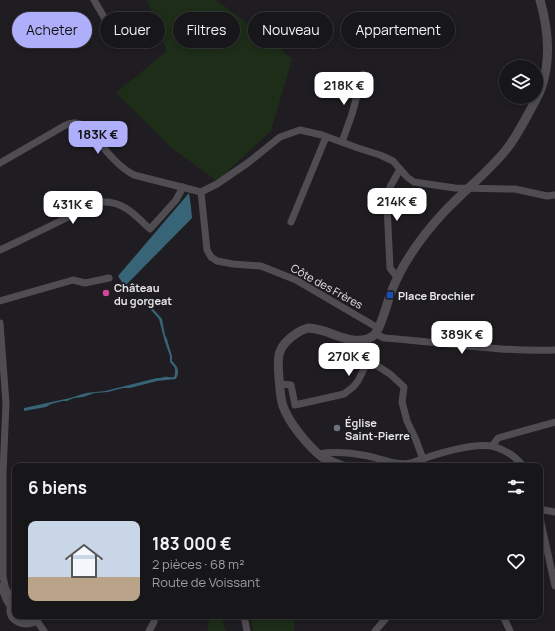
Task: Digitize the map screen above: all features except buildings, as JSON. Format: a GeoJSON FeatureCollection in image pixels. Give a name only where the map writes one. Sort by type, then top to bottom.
{"type":"FeatureCollection","features":[{"type":"Feature","properties":{"kind":"main road"},"geometry":{"type":"LineString","coordinates":[[336,463],[319,454],[301,436],[288,415],[281,397],[278,364],[279,351],[297,333],[310,328],[347,339],[362,341],[376,332],[397,277],[422,237],[506,150],[523,123],[541,89],[548,48],[540,0]]}},
{"type":"Feature","properties":{"kind":"main road"},"geometry":{"type":"LineString","coordinates":[[9,608],[12,624],[21,630],[31,628],[38,619]]}},
{"type":"Feature","properties":{"kind":"street"},"geometry":{"type":"LineString","coordinates":[[94,0],[101,12]]}},
{"type":"Feature","properties":{"kind":"street"},"geometry":{"type":"LineString","coordinates":[[342,142],[352,114],[363,74]]}},
{"type":"Feature","properties":{"kind":"street"},"geometry":{"type":"LineString","coordinates":[[0,163],[64,126],[70,123],[78,122],[87,128],[117,162],[128,172],[201,192],[217,184],[249,162],[280,137],[300,130],[380,155],[393,161],[407,177],[414,182],[455,188],[515,189],[547,196],[555,195]]}},
{"type":"Feature","properties":{"kind":"street"},"geometry":{"type":"LineString","coordinates":[[291,222],[326,137]]}},
{"type":"Feature","properties":{"kind":"street"},"geometry":{"type":"LineString","coordinates":[[397,277],[390,268],[387,206],[390,187],[400,169]]}},
{"type":"Feature","properties":{"kind":"street"},"geometry":{"type":"LineString","coordinates":[[0,250],[94,203],[109,202],[123,206],[132,212],[150,230],[176,200],[183,187]]}},
{"type":"Feature","properties":{"kind":"street","name":"Côte des Frères"},"geometry":{"type":"LineString","coordinates":[[201,192],[207,250],[211,257],[217,261],[233,264],[261,266],[296,280],[384,338],[496,348],[539,351],[555,350]]}},
{"type":"Feature","properties":{"kind":"street"},"geometry":{"type":"LineString","coordinates":[[0,302],[73,280],[85,283],[109,278]]}},
{"type":"Feature","properties":{"kind":"street"},"geometry":{"type":"LineString","coordinates":[[0,323],[6,403],[3,473],[2,583],[3,595],[9,608]]}},
{"type":"Feature","properties":{"kind":"street"},"geometry":{"type":"LineString","coordinates":[[362,341],[368,360],[390,374],[404,387],[402,402],[407,420],[423,459]]}},
{"type":"Feature","properties":{"kind":"street"},"geometry":{"type":"LineString","coordinates":[[280,384],[291,385],[295,405],[344,394],[358,381],[364,369]]}},
{"type":"Feature","properties":{"kind":"street"},"geometry":{"type":"LineString","coordinates":[[492,446],[498,438],[555,422]]}},
{"type":"Feature","properties":{"kind":"street"},"geometry":{"type":"LineString","coordinates":[[411,463],[483,444],[492,446],[510,454],[520,463]]}},
{"type":"Feature","properties":{"kind":"street"},"geometry":{"type":"LineString","coordinates":[[319,454],[341,452],[368,456],[394,463]]}},
{"type":"Feature","properties":{"kind":"street"},"geometry":{"type":"LineString","coordinates":[[543,510],[555,512]]}},
{"type":"Feature","properties":{"kind":"street"},"geometry":{"type":"LineString","coordinates":[[543,532],[555,586]]}},
{"type":"Feature","properties":{"kind":"street"},"geometry":{"type":"LineString","coordinates":[[38,619],[44,631]]}},
{"type":"Feature","properties":{"kind":"street"},"geometry":{"type":"LineString","coordinates":[[149,631],[154,619]]}},
{"type":"Feature","properties":{"kind":"street"},"geometry":{"type":"LineString","coordinates":[[245,619],[247,631]]}},
{"type":"Feature","properties":{"kind":"street"},"geometry":{"type":"LineString","coordinates":[[375,631],[385,619]]}},
{"type":"Feature","properties":{"kind":"street"},"geometry":{"type":"LineString","coordinates":[[504,619],[510,631]]}},
{"type":"Feature","properties":{"kind":"green space"},"geometry":{"type":"Polygon","coordinates":[[[147,0],[216,0],[232,12],[173,12],[173,48],[240,48],[240,18],[248,24],[248,48],[279,48],[292,59],[271,131],[217,181],[173,149],[116,93],[167,51],[165,46],[165,12],[152,12],[147,0]]]}},
{"type":"Feature","properties":{"kind":"green space"},"geometry":{"type":"Polygon","coordinates":[[[209,619],[222,619],[226,631],[207,631],[209,619]]]}},
{"type":"Feature","properties":{"kind":"green space"},"geometry":{"type":"Polygon","coordinates":[[[251,619],[295,619],[294,631],[253,631],[251,619]]]}},
{"type":"Feature","properties":{"kind":"water"},"geometry":{"type":"Polygon","coordinates":[[[189,193],[192,218],[126,285],[124,285],[118,276],[189,193]]]}},
{"type":"Feature","properties":{"kind":"water"},"geometry":{"type":"Polygon","coordinates":[[[146,301],[162,319],[172,361],[177,367],[178,371],[176,379],[157,381],[130,388],[95,393],[51,404],[46,407],[24,411],[24,408],[86,393],[105,391],[157,378],[174,377],[175,368],[170,362],[170,356],[159,319],[144,302],[146,301]]]}},
{"type":"Feature","properties":{"kind":"place","name":"Château du gorgeat"},"geometry":{"type":"Point","coordinates":[106,293]}},
{"type":"Feature","properties":{"kind":"place","name":"Place Brochier"},"geometry":{"type":"Point","coordinates":[390,295]}},
{"type":"Feature","properties":{"kind":"place","name":"Église Saint-Pierre"},"geometry":{"type":"Point","coordinates":[337,428]}}]}
